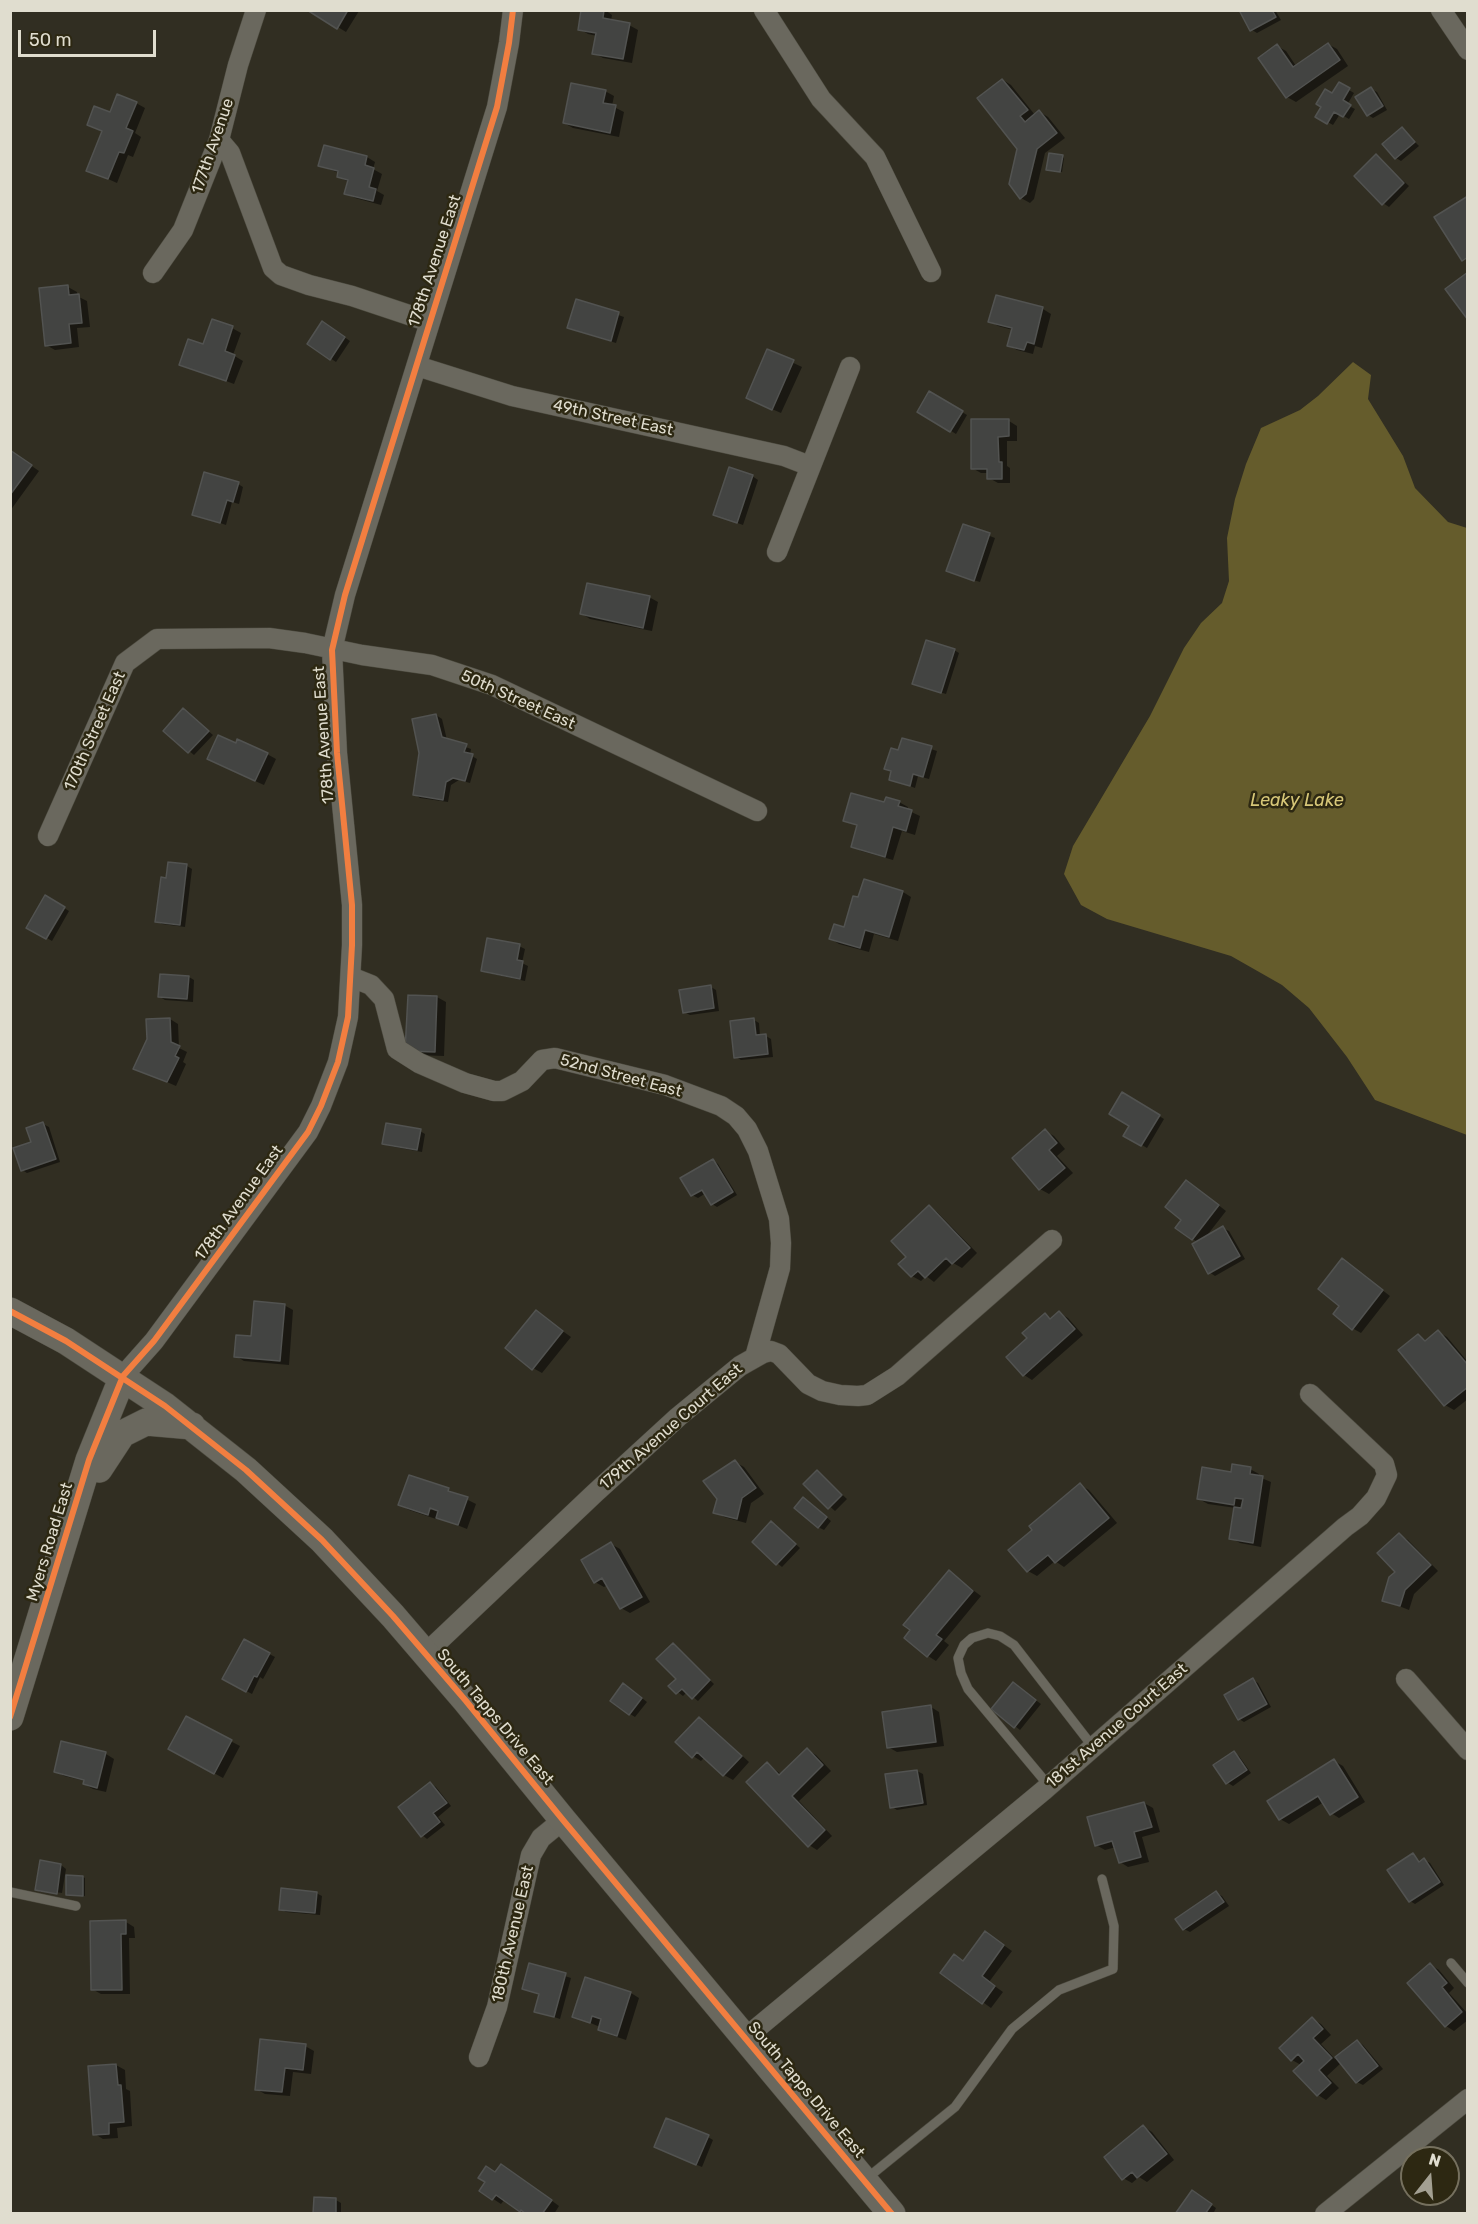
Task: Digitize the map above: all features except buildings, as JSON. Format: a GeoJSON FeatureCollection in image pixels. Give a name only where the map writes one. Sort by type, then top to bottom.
{"type":"FeatureCollection","features":[{"type":"Feature","properties":{"kind":"street","name":"177th Avenue"},"geometry":{"type":"LineString","coordinates":[[153,273],[183,230],[219,140],[238,65],[256,10]]}},
{"type":"Feature","properties":{"kind":"street","name":"178th Avenue East"},"geometry":{"type":"LineString","coordinates":[[123,1377],[154,1341],[308,1132],[338,1062],[348,1017],[352,905],[337,753],[332,650],[345,595],[497,107],[513,10]]}},
{"type":"Feature","properties":{"kind":"street"},"geometry":{"type":"LineString","coordinates":[[764,10],[821,99],[875,157],[931,272]]}},
{"type":"Feature","properties":{"kind":"street"},"geometry":{"type":"LineString","coordinates":[[1441,10],[1467,50]]}},
{"type":"Feature","properties":{"kind":"street"},"geometry":{"type":"LineString","coordinates":[[219,140],[230,153],[269,259],[273,268],[281,276],[430,322]]}},
{"type":"Feature","properties":{"kind":"street","name":"49th Street East"},"geometry":{"type":"LineString","coordinates":[[417,366],[512,396],[784,456],[810,466]]}},
{"type":"Feature","properties":{"kind":"street"},"geometry":{"type":"LineString","coordinates":[[777,552],[850,367]]}},
{"type":"Feature","properties":{"kind":"street","name":"50th Street East"},"geometry":{"type":"LineString","coordinates":[[157,639],[269,638],[432,665],[492,685],[757,811]]}},
{"type":"Feature","properties":{"kind":"street","name":"170th Street East"},"geometry":{"type":"LineString","coordinates":[[48,836],[125,663],[157,639]]}},
{"type":"Feature","properties":{"kind":"street","name":"52nd Street East"},"geometry":{"type":"LineString","coordinates":[[351,977],[371,985],[384,999],[397,1049],[419,1063],[465,1083],[502,1091],[522,1081],[542,1060],[555,1058],[665,1085],[721,1106],[736,1116],[747,1129],[758,1152],[779,1219],[781,1243],[780,1268],[775,1292],[755,1357]]}},
{"type":"Feature","properties":{"kind":"street","name":"179th Avenue Court East"},"geometry":{"type":"LineString","coordinates":[[425,1654],[595,1492],[740,1366],[771,1351],[779,1354],[808,1384],[815,1388],[840,1395],[867,1395],[897,1376],[1052,1240]]}},
{"type":"Feature","properties":{"kind":"street","name":"South Tapps Drive East"},"geometry":{"type":"LineString","coordinates":[[10,1311],[66,1341],[193,1426],[246,1470],[322,1540],[365,1585],[466,1701],[562,1821],[892,2214]]}},
{"type":"Feature","properties":{"kind":"street","name":"Myers Road East"},"geometry":{"type":"LineString","coordinates":[[10,1717],[89,1460],[123,1377]]}},
{"type":"Feature","properties":{"kind":"street","name":"181st Avenue Court East"},"geometry":{"type":"LineString","coordinates":[[745,2038],[1048,1786],[1360,1516],[1376,1498],[1387,1474],[1384,1464],[1310,1394]]}},
{"type":"Feature","properties":{"kind":"street"},"geometry":{"type":"LineString","coordinates":[[74,1511],[122,1434],[146,1422],[193,1426]]}},
{"type":"Feature","properties":{"kind":"street"},"geometry":{"type":"LineString","coordinates":[[1406,1679],[1467,1750]]}},
{"type":"Feature","properties":{"kind":"street","name":"180th Avenue East"},"geometry":{"type":"LineString","coordinates":[[479,2057],[497,2007],[531,1855],[541,1838],[562,1821]]}},
{"type":"Feature","properties":{"kind":"street"},"geometry":{"type":"LineString","coordinates":[[1324,2214],[1467,2099]]}},
{"type":"Feature","properties":{"kind":"lane"},"geometry":{"type":"LineString","coordinates":[[1048,1786],[968,1689],[958,1658],[964,1645],[972,1638],[988,1633],[1000,1636],[1014,1645],[1093,1747]]}},
{"type":"Feature","properties":{"kind":"lane"},"geometry":{"type":"LineString","coordinates":[[864,2181],[955,2107],[1012,2029],[1059,1990],[1113,1969],[1114,1926],[1102,1879]]}},
{"type":"Feature","properties":{"kind":"lane"},"geometry":{"type":"LineString","coordinates":[[10,1892],[76,1906]]}},
{"type":"Feature","properties":{"kind":"lane"},"geometry":{"type":"LineString","coordinates":[[1450,1963],[1467,1983]]}},
{"type":"Feature","properties":{"kind":"water","name":"Leaky Lake"},"geometry":{"type":"Polygon","coordinates":[[[1353,362],[1371,375],[1368,399],[1403,456],[1415,488],[1448,522],[1467,528],[1467,1135],[1375,1100],[1347,1057],[1309,1008],[1282,985],[1231,956],[1107,919],[1081,905],[1064,874],[1073,846],[1150,716],[1184,648],[1201,623],[1222,603],[1229,581],[1227,538],[1235,499],[1261,428],[1300,410],[1353,362]]]}},
{"type":"Feature","properties":{"kind":"cycle path"},"geometry":{"type":"LineString","coordinates":[[10,1717],[89,1460],[123,1376],[154,1341],[308,1132],[338,1062],[348,1017],[352,905],[337,753],[332,650],[345,595],[497,107],[513,10]]}},
{"type":"Feature","properties":{"kind":"cycle path"},"geometry":{"type":"LineString","coordinates":[[10,1311],[66,1341],[165,1406],[246,1470],[322,1540],[393,1616],[466,1701],[892,2214]]}}]}
